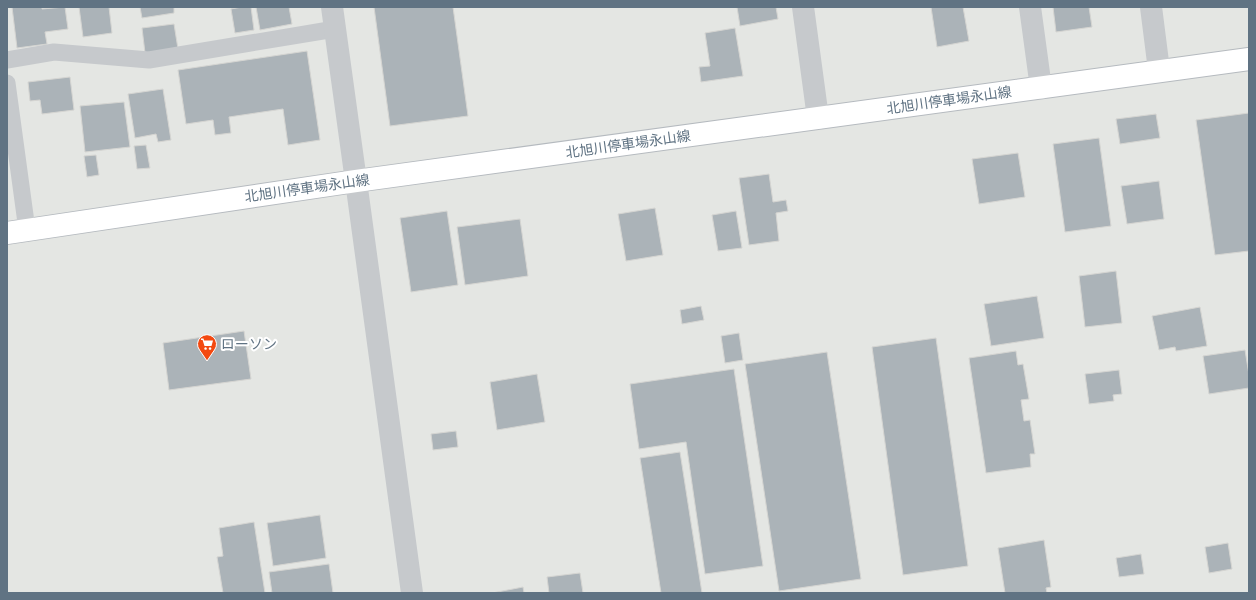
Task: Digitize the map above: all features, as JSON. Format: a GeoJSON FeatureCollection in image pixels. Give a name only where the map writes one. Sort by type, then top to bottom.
{"type":"FeatureCollection","features":[{"type":"Feature","properties":{"kind":"main road","name":"北旭川停車場永山線"},"geometry":{"type":"LineString","coordinates":[[17,231],[356,181],[1041,88],[1159,70],[1249,59]]}},
{"type":"Feature","properties":{"kind":"street"},"geometry":{"type":"LineString","coordinates":[[332,7],[412,593]]}},
{"type":"Feature","properties":{"kind":"street"},"geometry":{"type":"LineString","coordinates":[[803,7],[818,118]]}},
{"type":"Feature","properties":{"kind":"street"},"geometry":{"type":"LineString","coordinates":[[1030,7],[1041,88]]}},
{"type":"Feature","properties":{"kind":"street"},"geometry":{"type":"LineString","coordinates":[[1151,7],[1159,70]]}},
{"type":"Feature","properties":{"kind":"lane"},"geometry":{"type":"LineString","coordinates":[[7,60],[54,52],[148,60],[335,29]]}},
{"type":"Feature","properties":{"kind":"lane"},"geometry":{"type":"LineString","coordinates":[[7,83],[17,231]]}},
{"type":"Feature","properties":{"kind":"shaded area"},"geometry":{"type":"Polygon","coordinates":[[[7,7],[1249,7],[1249,593],[7,593],[7,7]]]}},
{"type":"Feature","properties":{"kind":"building"},"geometry":{"type":"Polygon","coordinates":[[[12,7],[42,7],[42,9],[65,7],[68,29],[45,32],[47,44],[17,48],[12,7]]]}},
{"type":"Feature","properties":{"kind":"building"},"geometry":{"type":"Polygon","coordinates":[[[79,7],[109,7],[112,33],[83,37],[79,7]]]}},
{"type":"Feature","properties":{"kind":"building"},"geometry":{"type":"Polygon","coordinates":[[[140,7],[174,7],[174,13],[142,18],[140,7]]]}},
{"type":"Feature","properties":{"kind":"building"},"geometry":{"type":"Polygon","coordinates":[[[251,7],[254,30],[235,33],[231,9],[251,7]]]}},
{"type":"Feature","properties":{"kind":"building"},"geometry":{"type":"Polygon","coordinates":[[[256,7],[289,7],[292,24],[260,30],[256,7]]]}},
{"type":"Feature","properties":{"kind":"building"},"geometry":{"type":"Polygon","coordinates":[[[374,7],[453,7],[468,116],[390,126],[374,7]]]}},
{"type":"Feature","properties":{"kind":"building"},"geometry":{"type":"Polygon","coordinates":[[[737,7],[776,7],[778,19],[740,26],[737,7]]]}},
{"type":"Feature","properties":{"kind":"building"},"geometry":{"type":"Polygon","coordinates":[[[931,7],[963,7],[969,41],[937,47],[931,7]]]}},
{"type":"Feature","properties":{"kind":"building"},"geometry":{"type":"Polygon","coordinates":[[[1053,7],[1089,7],[1092,27],[1056,32],[1053,7]]]}},
{"type":"Feature","properties":{"kind":"building"},"geometry":{"type":"Polygon","coordinates":[[[174,24],[178,49],[145,53],[142,28],[174,24]]]}},
{"type":"Feature","properties":{"kind":"building"},"geometry":{"type":"Polygon","coordinates":[[[735,28],[743,76],[701,82],[699,67],[710,66],[705,33],[735,28]]]}},
{"type":"Feature","properties":{"kind":"building"},"geometry":{"type":"Polygon","coordinates":[[[307,51],[320,140],[288,145],[283,109],[229,117],[231,133],[215,135],[213,120],[186,124],[178,70],[307,51]]]}},
{"type":"Feature","properties":{"kind":"building"},"geometry":{"type":"Polygon","coordinates":[[[70,77],[74,110],[42,114],[40,100],[30,101],[28,82],[70,77]]]}},
{"type":"Feature","properties":{"kind":"building"},"geometry":{"type":"Polygon","coordinates":[[[163,89],[171,140],[158,142],[156,134],[135,138],[128,94],[163,89]]]}},
{"type":"Feature","properties":{"kind":"building"},"geometry":{"type":"Polygon","coordinates":[[[124,102],[130,147],[85,152],[80,106],[124,102]]]}},
{"type":"Feature","properties":{"kind":"building"},"geometry":{"type":"Polygon","coordinates":[[[1249,113],[1249,251],[1215,255],[1196,120],[1249,113]]]}},
{"type":"Feature","properties":{"kind":"building"},"geometry":{"type":"Polygon","coordinates":[[[1156,114],[1160,138],[1120,144],[1116,119],[1156,114]]]}},
{"type":"Feature","properties":{"kind":"building"},"geometry":{"type":"Polygon","coordinates":[[[1099,138],[1111,226],[1065,232],[1053,144],[1099,138]]]}},
{"type":"Feature","properties":{"kind":"building"},"geometry":{"type":"Polygon","coordinates":[[[146,145],[150,168],[137,169],[134,146],[146,145]]]}},
{"type":"Feature","properties":{"kind":"building"},"geometry":{"type":"Polygon","coordinates":[[[1018,153],[1025,197],[979,204],[972,159],[1018,153]]]}},
{"type":"Feature","properties":{"kind":"building"},"geometry":{"type":"Polygon","coordinates":[[[96,155],[99,175],[87,177],[84,156],[96,155]]]}},
{"type":"Feature","properties":{"kind":"building"},"geometry":{"type":"Polygon","coordinates":[[[769,174],[773,202],[786,200],[788,211],[776,213],[779,241],[749,245],[739,178],[769,174]]]}},
{"type":"Feature","properties":{"kind":"building"},"geometry":{"type":"Polygon","coordinates":[[[1159,181],[1164,219],[1127,224],[1121,186],[1159,181]]]}},
{"type":"Feature","properties":{"kind":"building"},"geometry":{"type":"Polygon","coordinates":[[[655,208],[663,255],[626,261],[618,214],[655,208]]]}},
{"type":"Feature","properties":{"kind":"building"},"geometry":{"type":"Polygon","coordinates":[[[447,211],[458,285],[411,292],[400,218],[447,211]]]}},
{"type":"Feature","properties":{"kind":"building"},"geometry":{"type":"Polygon","coordinates":[[[736,211],[742,248],[718,251],[712,215],[736,211]]]}},
{"type":"Feature","properties":{"kind":"building"},"geometry":{"type":"Polygon","coordinates":[[[520,219],[528,276],[465,285],[457,227],[520,219]]]}},
{"type":"Feature","properties":{"kind":"building"},"geometry":{"type":"Polygon","coordinates":[[[1116,271],[1122,323],[1085,327],[1079,276],[1116,271]]]}},
{"type":"Feature","properties":{"kind":"building"},"geometry":{"type":"Polygon","coordinates":[[[1037,296],[1044,338],[991,346],[984,304],[1037,296]]]}},
{"type":"Feature","properties":{"kind":"building"},"geometry":{"type":"Polygon","coordinates":[[[701,306],[704,320],[682,324],[680,310],[701,306]]]}},
{"type":"Feature","properties":{"kind":"building"},"geometry":{"type":"Polygon","coordinates":[[[1200,307],[1207,346],[1176,351],[1175,347],[1159,350],[1152,316],[1200,307]]]}},
{"type":"Feature","properties":{"kind":"building","name":"ローソン"},"geometry":{"type":"Polygon","coordinates":[[[244,331],[251,379],[169,390],[163,343],[244,331]]]}},
{"type":"Feature","properties":{"kind":"building"},"geometry":{"type":"Polygon","coordinates":[[[739,333],[743,360],[725,363],[721,336],[739,333]]]}},
{"type":"Feature","properties":{"kind":"building"},"geometry":{"type":"Polygon","coordinates":[[[936,338],[968,566],[903,575],[872,347],[936,338]]]}},
{"type":"Feature","properties":{"kind":"building"},"geometry":{"type":"Polygon","coordinates":[[[1245,350],[1249,375],[1249,388],[1209,394],[1203,356],[1245,350]]]}},
{"type":"Feature","properties":{"kind":"building"},"geometry":{"type":"Polygon","coordinates":[[[1016,351],[1018,365],[1023,364],[1029,399],[1021,400],[1024,421],[1030,420],[1035,454],[1030,454],[1031,467],[986,473],[969,358],[1016,351]]]}},
{"type":"Feature","properties":{"kind":"building"},"geometry":{"type":"Polygon","coordinates":[[[827,352],[861,579],[779,591],[745,364],[827,352]]]}},
{"type":"Feature","properties":{"kind":"building"},"geometry":{"type":"Polygon","coordinates":[[[734,369],[763,566],[705,574],[686,442],[639,449],[630,384],[734,369]]]}},
{"type":"Feature","properties":{"kind":"building"},"geometry":{"type":"Polygon","coordinates":[[[1119,370],[1122,394],[1113,395],[1114,401],[1089,404],[1085,374],[1119,370]]]}},
{"type":"Feature","properties":{"kind":"building"},"geometry":{"type":"Polygon","coordinates":[[[537,374],[545,422],[497,430],[490,382],[537,374]]]}},
{"type":"Feature","properties":{"kind":"building"},"geometry":{"type":"Polygon","coordinates":[[[456,431],[458,447],[433,450],[431,434],[456,431]]]}},
{"type":"Feature","properties":{"kind":"building"},"geometry":{"type":"Polygon","coordinates":[[[680,452],[702,593],[661,593],[640,458],[680,452]]]}},
{"type":"Feature","properties":{"kind":"building"},"geometry":{"type":"Polygon","coordinates":[[[320,515],[326,558],[273,566],[267,523],[320,515]]]}},
{"type":"Feature","properties":{"kind":"building"},"geometry":{"type":"Polygon","coordinates":[[[254,522],[265,593],[223,593],[217,557],[223,556],[219,528],[254,522]]]}},
{"type":"Feature","properties":{"kind":"building"},"geometry":{"type":"Polygon","coordinates":[[[1044,540],[1051,587],[1046,588],[1047,593],[1005,593],[998,548],[1044,540]]]}},
{"type":"Feature","properties":{"kind":"building"},"geometry":{"type":"Polygon","coordinates":[[[1228,543],[1232,569],[1209,573],[1205,547],[1228,543]]]}},
{"type":"Feature","properties":{"kind":"building"},"geometry":{"type":"Polygon","coordinates":[[[1141,554],[1144,574],[1119,577],[1116,558],[1141,554]]]}},
{"type":"Feature","properties":{"kind":"building"},"geometry":{"type":"Polygon","coordinates":[[[329,564],[333,593],[272,593],[269,572],[329,564]]]}},
{"type":"Feature","properties":{"kind":"building"},"geometry":{"type":"Polygon","coordinates":[[[580,573],[583,593],[549,593],[547,577],[580,573]]]}},
{"type":"Feature","properties":{"kind":"building"},"geometry":{"type":"Polygon","coordinates":[[[523,587],[524,593],[492,593],[523,587]]]}},
{"type":"Feature","properties":{"kind":"place","name":"ローソン"},"geometry":{"type":"Point","coordinates":[207,361]}}]}
